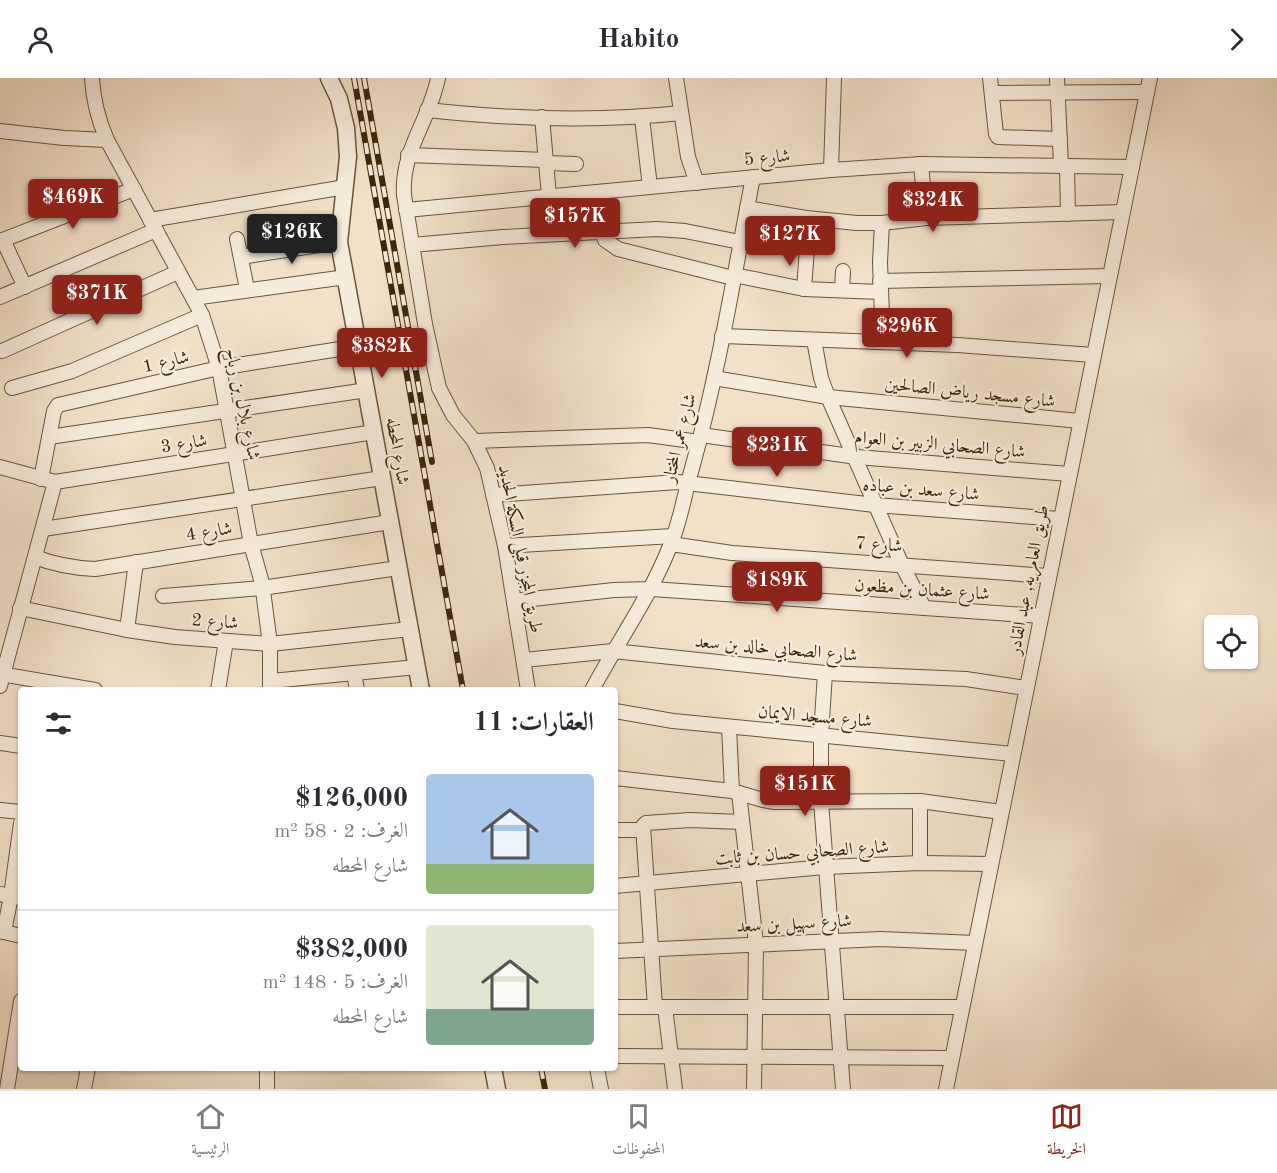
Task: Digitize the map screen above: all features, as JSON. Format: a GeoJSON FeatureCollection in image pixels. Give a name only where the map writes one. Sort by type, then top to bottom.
{"type":"FeatureCollection","features":[{"type":"Feature","properties":{"kind":"street","name":"شارع بلال بن رباح"},"geometry":{"type":"LineString","coordinates":[[92,78],[98,119],[107,140],[202,315],[219,368],[251,544],[262,588],[270,644],[271,686]]}},
{"type":"Feature","properties":{"kind":"street","name":"شارع المحطه"},"geometry":{"type":"LineString","coordinates":[[329,78],[339,99],[346,128],[348,157],[339,242],[420,687]]}},
{"type":"Feature","properties":{"kind":"street","name":"طريق المجزر قبلى السكة الحديد"},"geometry":{"type":"LineString","coordinates":[[438,78],[428,110],[408,155],[403,182],[406,210],[425,324],[439,388],[453,415],[474,441],[487,468],[505,546],[528,687]]}},
{"type":"Feature","properties":{"kind":"street"},"geometry":{"type":"LineString","coordinates":[[676,78],[688,157],[698,183]]}},
{"type":"Feature","properties":{"kind":"street"},"geometry":{"type":"LineString","coordinates":[[831,170],[834,78]]}},
{"type":"Feature","properties":{"kind":"street"},"geometry":{"type":"LineString","coordinates":[[990,78],[998,137],[1060,139]]}},
{"type":"Feature","properties":{"kind":"street"},"geometry":{"type":"LineString","coordinates":[[992,93],[1057,85],[1148,85]]}},
{"type":"Feature","properties":{"kind":"street"},"geometry":{"type":"LineString","coordinates":[[1057,85],[1068,214]]}},
{"type":"Feature","properties":{"kind":"street","name":"طريق العامريه, عبد القادر"},"geometry":{"type":"LineString","coordinates":[[946,1089],[1148,85]]}},
{"type":"Feature","properties":{"kind":"street"},"geometry":{"type":"LineString","coordinates":[[428,110],[494,116],[542,117],[642,118],[681,113]]}},
{"type":"Feature","properties":{"kind":"street"},"geometry":{"type":"LineString","coordinates":[[542,117],[549,196]]}},
{"type":"Feature","properties":{"kind":"street"},"geometry":{"type":"LineString","coordinates":[[642,118],[650,187]]}},
{"type":"Feature","properties":{"kind":"street"},"geometry":{"type":"LineString","coordinates":[[0,131],[107,140]]}},
{"type":"Feature","properties":{"kind":"street"},"geometry":{"type":"LineString","coordinates":[[408,155],[576,164]]}},
{"type":"Feature","properties":{"kind":"street"},"geometry":{"type":"LineString","coordinates":[[921,164],[926,218]]}},
{"type":"Feature","properties":{"kind":"street","name":"شارع 5"},"geometry":{"type":"LineString","coordinates":[[406,210],[831,170],[921,164],[1131,167]]}},
{"type":"Feature","properties":{"kind":"street","name":"شارع عمر المختار"},"geometry":{"type":"LineString","coordinates":[[594,687],[652,589],[672,540],[714,378],[753,177]]}},
{"type":"Feature","properties":{"kind":"street"},"geometry":{"type":"LineString","coordinates":[[0,297],[153,225],[345,187]]}},
{"type":"Feature","properties":{"kind":"street"},"geometry":{"type":"LineString","coordinates":[[25,286],[1,241],[134,189]]}},
{"type":"Feature","properties":{"kind":"street"},"geometry":{"type":"LineString","coordinates":[[747,208],[814,219],[882,223],[926,218],[1122,212]]}},
{"type":"Feature","properties":{"kind":"street"},"geometry":{"type":"LineString","coordinates":[[882,223],[883,342]]}},
{"type":"Feature","properties":{"kind":"street"},"geometry":{"type":"LineString","coordinates":[[412,245],[503,237],[657,229],[685,231],[740,242]]}},
{"type":"Feature","properties":{"kind":"street"},"geometry":{"type":"LineString","coordinates":[[602,232],[605,240],[618,249],[734,277],[804,289],[842,290],[881,286],[1110,276]]}},
{"type":"Feature","properties":{"kind":"street"},"geometry":{"type":"LineString","coordinates":[[237,239],[247,289]]}},
{"type":"Feature","properties":{"kind":"street"},"geometry":{"type":"LineString","coordinates":[[241,257],[339,242]]}},
{"type":"Feature","properties":{"kind":"street"},"geometry":{"type":"LineString","coordinates":[[804,289],[807,248]]}},
{"type":"Feature","properties":{"kind":"street"},"geometry":{"type":"LineString","coordinates":[[842,290],[843,271]]}},
{"type":"Feature","properties":{"kind":"street"},"geometry":{"type":"LineString","coordinates":[[2,351],[178,272]]}},
{"type":"Feature","properties":{"kind":"street"},"geometry":{"type":"LineString","coordinates":[[193,298],[346,277]]}},
{"type":"Feature","properties":{"kind":"street"},"geometry":{"type":"LineString","coordinates":[[12,388],[72,371],[202,315]]}},
{"type":"Feature","properties":{"kind":"street"},"geometry":{"type":"LineString","coordinates":[[722,336],[957,345],[1094,355]]}},
{"type":"Feature","properties":{"kind":"street"},"geometry":{"type":"LineString","coordinates":[[814,340],[821,378],[828,397],[902,565],[924,608]]}},
{"type":"Feature","properties":{"kind":"street","name":"شارع 1"},"geometry":{"type":"LineString","coordinates":[[1,678],[43,529],[48,480],[49,437],[54,411],[58,405],[219,368],[359,346]]}},
{"type":"Feature","properties":{"kind":"street","name":"شارع مسجد رياض الصالحين"},"geometry":{"type":"LineString","coordinates":[[714,378],[828,397],[1080,421]]}},
{"type":"Feature","properties":{"kind":"street"},"geometry":{"type":"LineString","coordinates":[[49,437],[367,390]]}},
{"type":"Feature","properties":{"kind":"street","name":"شارع 3"},"geometry":{"type":"LineString","coordinates":[[0,468],[48,480],[374,432]]}},
{"type":"Feature","properties":{"kind":"street","name":"شارع الصحابي الزبير بن العوام"},"geometry":{"type":"LineString","coordinates":[[474,441],[665,436],[853,456],[1069,474]]}},
{"type":"Feature","properties":{"kind":"street"},"geometry":{"type":"LineString","coordinates":[[43,529],[382,478]]}},
{"type":"Feature","properties":{"kind":"street","name":"شارع سعد بن عباده"},"geometry":{"type":"LineString","coordinates":[[493,495],[669,482],[875,505],[1060,519]]}},
{"type":"Feature","properties":{"kind":"street","name":"شارع 4"},"geometry":{"type":"LineString","coordinates":[[34,557],[74,568],[95,569],[390,522]]}},
{"type":"Feature","properties":{"kind":"street","name":"شارع 7"},"geometry":{"type":"LineString","coordinates":[[505,546],[672,540],[732,553],[1048,576]]}},
{"type":"Feature","properties":{"kind":"street"},"geometry":{"type":"LineString","coordinates":[[127,630],[136,562]]}},
{"type":"Feature","properties":{"kind":"street"},"geometry":{"type":"LineString","coordinates":[[164,596],[262,588],[398,568]]}},
{"type":"Feature","properties":{"kind":"street","name":"شارع عثمان بن مظعون"},"geometry":{"type":"LineString","coordinates":[[514,602],[614,590],[652,589],[1041,616]]}},
{"type":"Feature","properties":{"kind":"street","name":"شارع 2"},"geometry":{"type":"LineString","coordinates":[[20,608],[127,630],[175,637],[270,644],[410,629]]}},
{"type":"Feature","properties":{"kind":"street"},"geometry":{"type":"LineString","coordinates":[[218,687],[226,641]]}},
{"type":"Feature","properties":{"kind":"street","name":"شارع الصحابي خالد بن سعد"},"geometry":{"type":"LineString","coordinates":[[524,660],[613,651],[825,673],[966,679],[1026,688]]}},
{"type":"Feature","properties":{"kind":"street"},"geometry":{"type":"LineString","coordinates":[[271,686],[310,684],[354,673],[417,667]]}},
{"type":"Feature","properties":{"kind":"street"},"geometry":{"type":"LineString","coordinates":[[354,673],[356,687]]}},
{"type":"Feature","properties":{"kind":"street"},"geometry":{"type":"LineString","coordinates":[[825,673],[821,735],[821,801],[843,1089]]}},
{"type":"Feature","properties":{"kind":"street"},"geometry":{"type":"LineString","coordinates":[[1,678],[45,686]]}},
{"type":"Feature","properties":{"kind":"street","name":"شارع مسجد الايمان"},"geometry":{"type":"LineString","coordinates":[[618,712],[673,721],[1013,754]]}},
{"type":"Feature","properties":{"kind":"street"},"geometry":{"type":"LineString","coordinates":[[729,727],[756,944],[754,1089]]}},
{"type":"Feature","properties":{"kind":"street"},"geometry":{"type":"LineString","coordinates":[[0,743],[18,746]]}},
{"type":"Feature","properties":{"kind":"street"},"geometry":{"type":"LineString","coordinates":[[618,778],[736,792],[775,802],[920,801],[964,805],[1001,812]]}},
{"type":"Feature","properties":{"kind":"street"},"geometry":{"type":"LineString","coordinates":[[920,801],[920,863]]}},
{"type":"Feature","properties":{"kind":"street"},"geometry":{"type":"LineString","coordinates":[[0,810],[18,812]]}},
{"type":"Feature","properties":{"kind":"street"},"geometry":{"type":"LineString","coordinates":[[675,1089],[671,1056],[650,950],[642,830],[646,823],[670,821],[742,822]]}},
{"type":"Feature","properties":{"kind":"street"},"geometry":{"type":"LineString","coordinates":[[618,830],[642,830]]}},
{"type":"Feature","properties":{"kind":"street"},"geometry":{"type":"LineString","coordinates":[[18,845],[11,896],[2,932],[18,935]]}},
{"type":"Feature","properties":{"kind":"street","name":"شارع الصحابي حسان بن ثابت"},"geometry":{"type":"LineString","coordinates":[[618,886],[825,867],[920,863],[991,864]]}},
{"type":"Feature","properties":{"kind":"street","name":"شارع سهيل بن سعد"},"geometry":{"type":"LineString","coordinates":[[618,951],[832,940],[915,939],[975,943]]}},
{"type":"Feature","properties":{"kind":"street"},"geometry":{"type":"LineString","coordinates":[[618,1007],[962,1007]]}},
{"type":"Feature","properties":{"kind":"street"},"geometry":{"type":"LineString","coordinates":[[7,1089],[18,1040]]}},
{"type":"Feature","properties":{"kind":"street"},"geometry":{"type":"LineString","coordinates":[[618,1056],[952,1058]]}},
{"type":"Feature","properties":{"kind":"street"},"geometry":{"type":"LineString","coordinates":[[84,1089],[87,1071]]}},
{"type":"Feature","properties":{"kind":"street"},"geometry":{"type":"LineString","coordinates":[[267,1071],[267,1089]]}},
{"type":"Feature","properties":{"kind":"street"},"geometry":{"type":"LineString","coordinates":[[494,1071],[497,1089]]}},
{"type":"Feature","properties":{"kind":"street"},"geometry":{"type":"LineString","coordinates":[[598,1071],[601,1089]]}},
{"type":"Feature","properties":{"kind":"railway"},"geometry":{"type":"LineString","coordinates":[[354,78],[462,687]]}},
{"type":"Feature","properties":{"kind":"railway"},"geometry":{"type":"LineString","coordinates":[[364,78],[432,462]]}},
{"type":"Feature","properties":{"kind":"railway"},"geometry":{"type":"LineString","coordinates":[[542,1071],[545,1089]]}}]}
